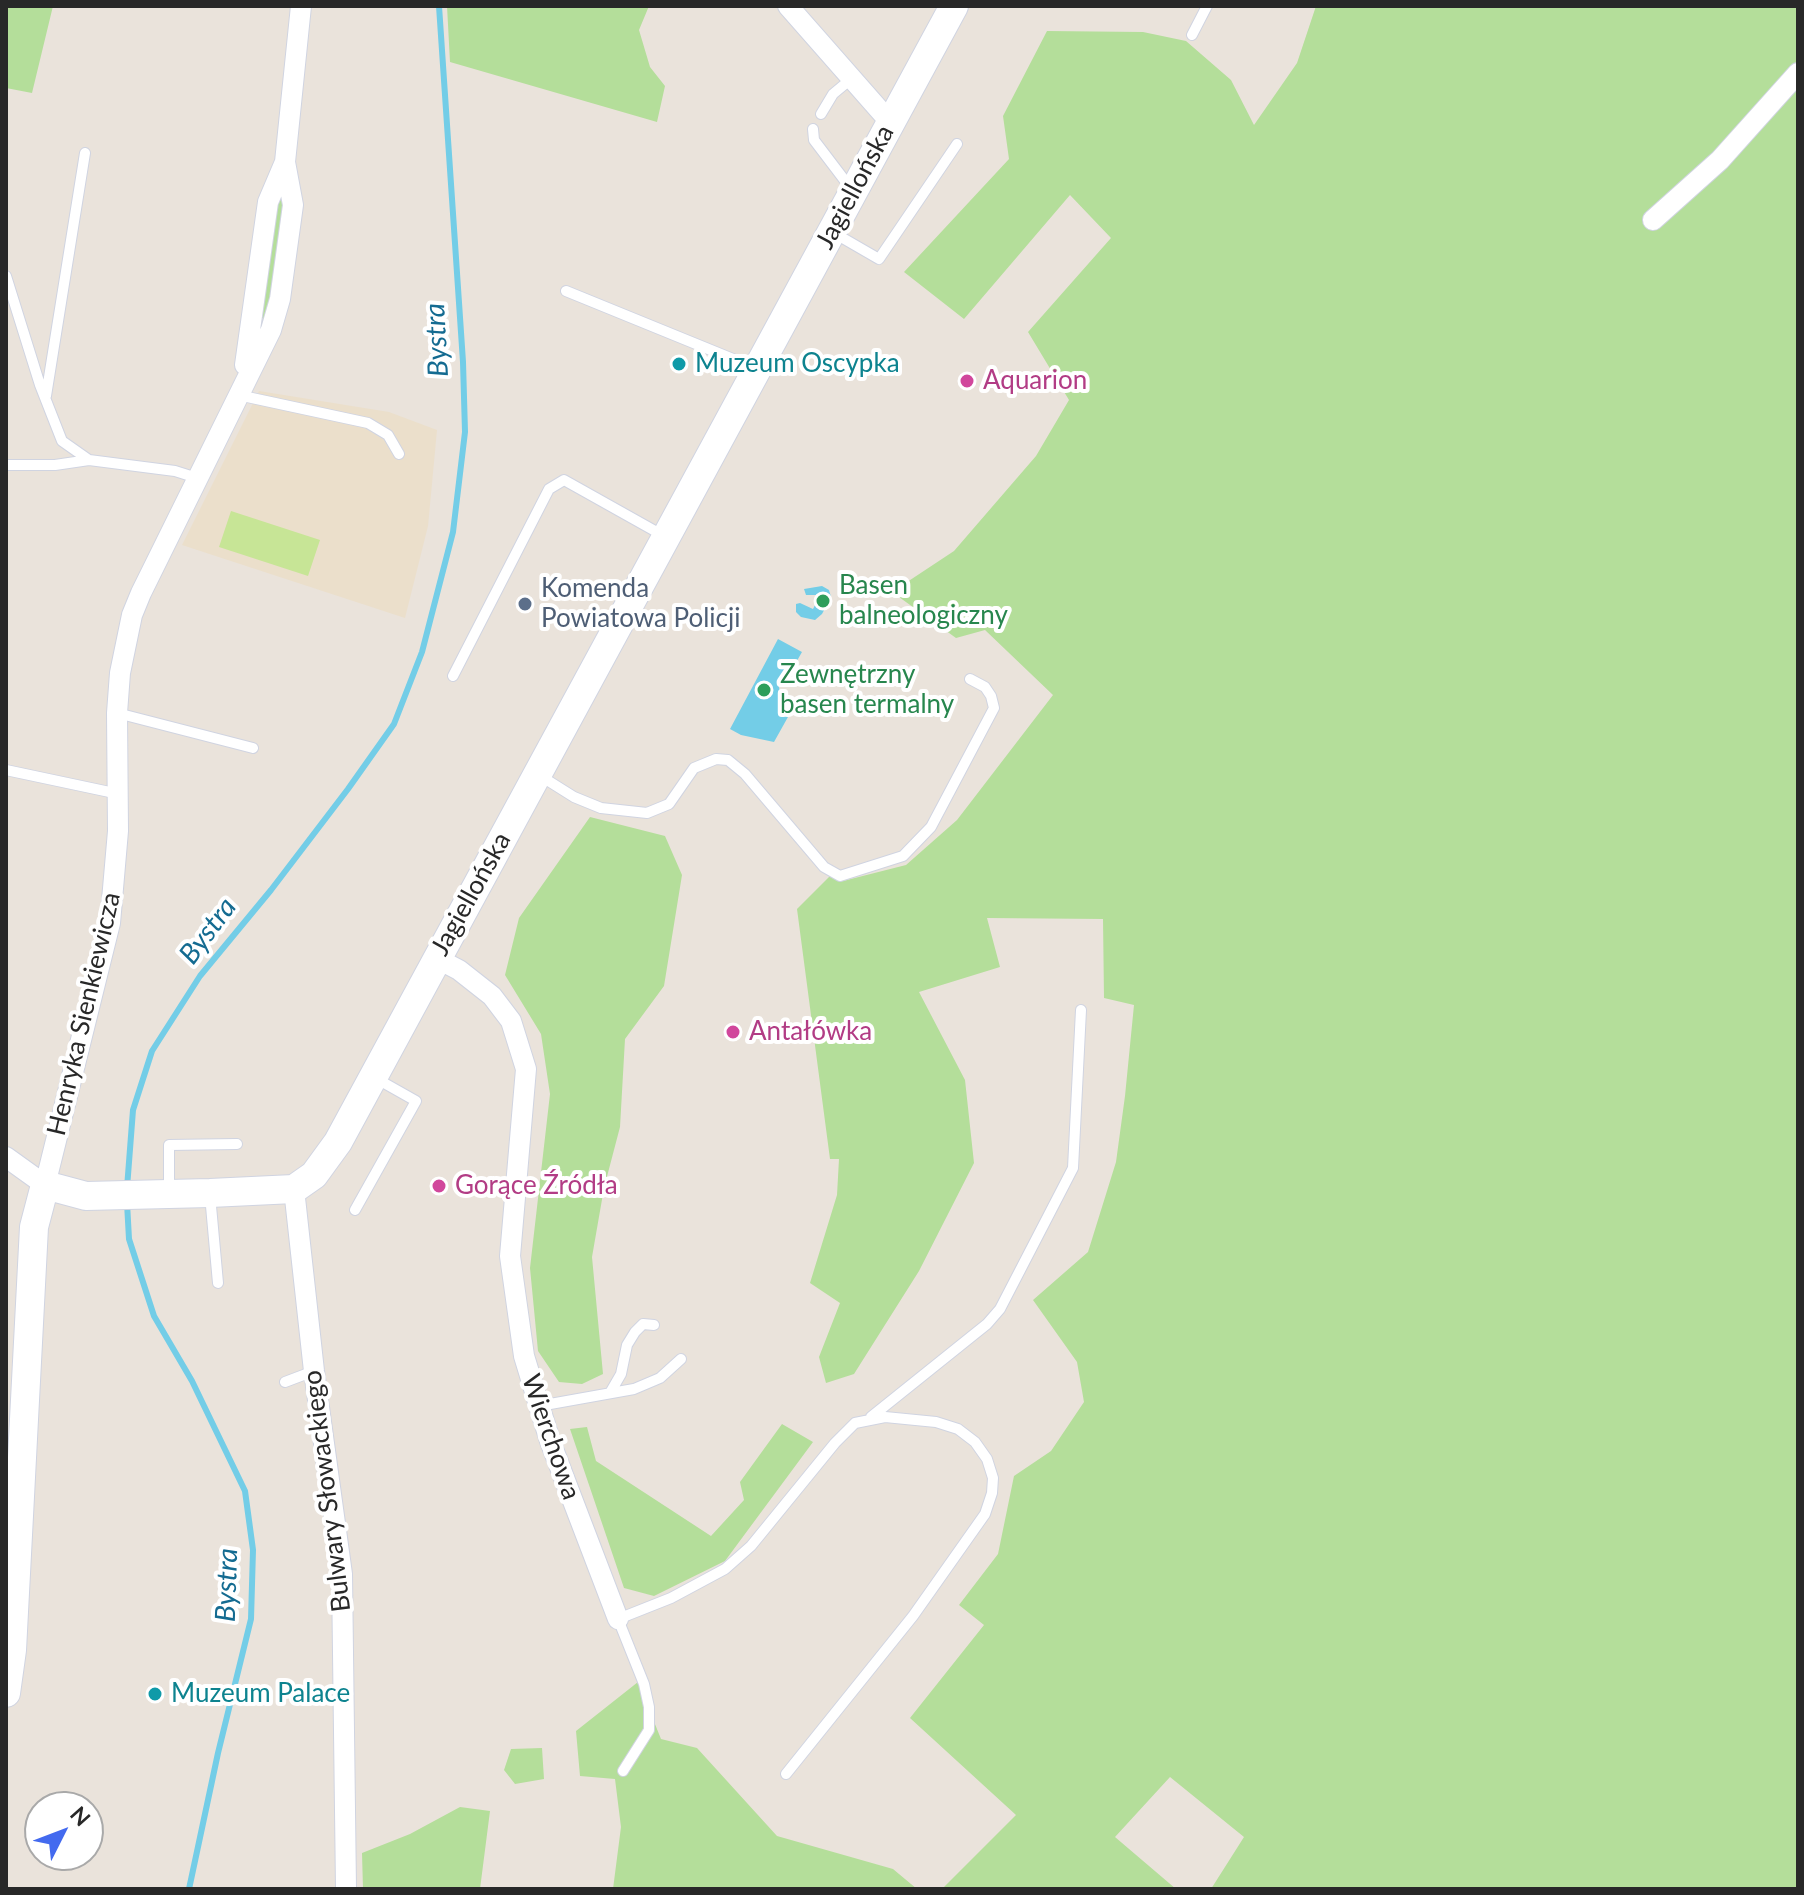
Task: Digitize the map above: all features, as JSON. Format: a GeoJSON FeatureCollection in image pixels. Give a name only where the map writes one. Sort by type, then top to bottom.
{"type":"FeatureCollection","features":[{"type":"Feature","properties":{"kind":"street","name":"Henryka Sienkiewicza"},"geometry":{"type":"LineString","coordinates":[[45,1185],[105,948],[114,895],[119,794],[117,713],[120,673],[132,615],[238,395],[250,341],[268,202],[285,162],[301,6]]}},
{"type":"Feature","properties":{"kind":"street"},"geometry":{"type":"LineString","coordinates":[[788,6],[890,122]]}},
{"type":"Feature","properties":{"kind":"street","name":"Jagiellońska"},"geometry":{"type":"LineString","coordinates":[[294,1189],[314,1175],[338,1142],[954,6]]}},
{"type":"Feature","properties":{"kind":"street"},"geometry":{"type":"LineString","coordinates":[[1653,220],[1720,160],[1798,73]]}},
{"type":"Feature","properties":{"kind":"street","name":"Wierchowa"},"geometry":{"type":"LineString","coordinates":[[436,958],[459,970],[492,996],[511,1021],[526,1069],[510,1256],[524,1356],[539,1406],[618,1619]]}},
{"type":"Feature","properties":{"kind":"street"},"geometry":{"type":"LineString","coordinates":[[6,1157],[45,1185],[86,1196],[294,1189]]}},
{"type":"Feature","properties":{"kind":"street"},"geometry":{"type":"LineString","coordinates":[[6,1693],[12,1650],[34,1227],[45,1185]]}},
{"type":"Feature","properties":{"kind":"street","name":"Bulwary Słowackiego"},"geometry":{"type":"LineString","coordinates":[[294,1189],[314,1371],[342,1574],[346,1889]]}},
{"type":"Feature","properties":{"kind":"lane"},"geometry":{"type":"LineString","coordinates":[[1192,35],[1207,6]]}},
{"type":"Feature","properties":{"kind":"lane"},"geometry":{"type":"LineString","coordinates":[[821,114],[833,94],[851,79]]}},
{"type":"Feature","properties":{"kind":"lane"},"geometry":{"type":"LineString","coordinates":[[813,129],[814,140],[853,191]]}},
{"type":"Feature","properties":{"kind":"lane"},"geometry":{"type":"LineString","coordinates":[[832,232],[879,259],[957,144]]}},
{"type":"Feature","properties":{"kind":"lane"},"geometry":{"type":"LineString","coordinates":[[46,398],[85,153]]}},
{"type":"Feature","properties":{"kind":"lane"},"geometry":{"type":"LineString","coordinates":[[6,276],[62,441],[89,460]]}},
{"type":"Feature","properties":{"kind":"lane"},"geometry":{"type":"LineString","coordinates":[[566,291],[757,369]]}},
{"type":"Feature","properties":{"kind":"lane"},"geometry":{"type":"LineString","coordinates":[[238,395],[368,423],[388,435],[399,454]]}},
{"type":"Feature","properties":{"kind":"lane"},"geometry":{"type":"LineString","coordinates":[[6,465],[55,465],[89,460],[175,471],[197,478]]}},
{"type":"Feature","properties":{"kind":"lane"},"geometry":{"type":"LineString","coordinates":[[453,676],[549,489],[564,480],[666,537]]}},
{"type":"Feature","properties":{"kind":"lane"},"geometry":{"type":"LineString","coordinates":[[537,774],[574,797],[601,808],[647,813],[669,804],[694,768],[716,759],[728,760],[745,774],[824,867],[840,876],[903,856],[931,827],[994,708],[985,687],[970,679]]}},
{"type":"Feature","properties":{"kind":"lane"},"geometry":{"type":"LineString","coordinates":[[117,713],[253,748]]}},
{"type":"Feature","properties":{"kind":"lane"},"geometry":{"type":"LineString","coordinates":[[6,770],[119,794]]}},
{"type":"Feature","properties":{"kind":"lane"},"geometry":{"type":"LineString","coordinates":[[870,1418],[987,1324],[1000,1309],[1073,1168],[1081,1010]]}},
{"type":"Feature","properties":{"kind":"lane"},"geometry":{"type":"LineString","coordinates":[[355,1210],[416,1101],[372,1076]]}},
{"type":"Feature","properties":{"kind":"lane"},"geometry":{"type":"LineString","coordinates":[[164,1193],[169,1145],[237,1144]]}},
{"type":"Feature","properties":{"kind":"lane"},"geometry":{"type":"LineString","coordinates":[[210,1193],[218,1283]]}},
{"type":"Feature","properties":{"kind":"lane"},"geometry":{"type":"LineString","coordinates":[[610,1393],[621,1374],[627,1345],[635,1332],[643,1324],[654,1325]]}},
{"type":"Feature","properties":{"kind":"lane"},"geometry":{"type":"LineString","coordinates":[[539,1406],[634,1389],[660,1378],[681,1359]]}},
{"type":"Feature","properties":{"kind":"lane"},"geometry":{"type":"LineString","coordinates":[[285,1382],[314,1371]]}},
{"type":"Feature","properties":{"kind":"lane"},"geometry":{"type":"LineString","coordinates":[[623,1771],[649,1730],[649,1707],[644,1684],[618,1619],[671,1598],[725,1569],[751,1546],[855,1423],[885,1417],[936,1422],[958,1429],[975,1442],[987,1459],[993,1478],[985,1514],[913,1616],[786,1774]]}},
{"type":"Feature","properties":{"kind":"shaded area"},"geometry":{"type":"Polygon","coordinates":[[[259,391],[389,412],[437,430],[428,526],[405,618],[182,545],[259,391]]]}},
{"type":"Feature","properties":{"kind":"green space"},"geometry":{"type":"Polygon","coordinates":[[[6,6],[53,6],[32,93],[6,88],[6,6]]]}},
{"type":"Feature","properties":{"kind":"green space"},"geometry":{"type":"Polygon","coordinates":[[[447,6],[649,6],[639,30],[650,67],[665,86],[657,122],[450,62],[447,6]]]}},
{"type":"Feature","properties":{"kind":"green space"},"geometry":{"type":"Polygon","coordinates":[[[1316,6],[1798,6],[1798,1889],[1211,1889],[1244,1837],[1170,1777],[1115,1837],[1176,1889],[942,1889],[1016,1815],[910,1718],[984,1625],[959,1605],[998,1554],[1014,1476],[1051,1451],[1084,1402],[1077,1362],[1033,1300],[1088,1252],[1116,1162],[1134,1005],[1104,998],[1103,919],[987,918],[1000,967],[919,992],[965,1080],[974,1163],[919,1271],[854,1374],[826,1383],[819,1357],[840,1303],[810,1283],[837,1195],[839,1159],[830,1159],[797,909],[830,876],[843,881],[906,865],[957,820],[1053,695],[985,630],[956,638],[892,592],[954,551],[1036,456],[1069,400],[1028,332],[1111,238],[1070,195],[964,319],[904,272],[1009,159],[1003,116],[1047,31],[1143,32],[1186,41],[1231,80],[1254,125],[1297,63],[1316,6]]]}},
{"type":"Feature","properties":{"kind":"green space"},"geometry":{"type":"Polygon","coordinates":[[[279,198],[284,204],[279,267],[266,319],[259,316],[260,300],[279,198]]]}},
{"type":"Feature","properties":{"kind":"green space"},"geometry":{"type":"Polygon","coordinates":[[[231,511],[320,540],[308,576],[219,547],[231,511]]]}},
{"type":"Feature","properties":{"kind":"green space"},"geometry":{"type":"Polygon","coordinates":[[[590,817],[665,836],[682,875],[664,986],[625,1039],[620,1127],[604,1188],[592,1257],[603,1374],[582,1384],[559,1382],[538,1351],[530,1268],[550,1094],[541,1034],[505,975],[519,918],[590,817]]]}},
{"type":"Feature","properties":{"kind":"green space"},"geometry":{"type":"Polygon","coordinates":[[[782,1424],[813,1442],[725,1561],[654,1596],[624,1588],[570,1429],[587,1427],[596,1461],[711,1536],[744,1500],[740,1482],[782,1424]]]}},
{"type":"Feature","properties":{"kind":"green space"},"geometry":{"type":"Polygon","coordinates":[[[638,1682],[661,1739],[697,1748],[777,1836],[893,1869],[917,1889],[613,1889],[621,1827],[615,1779],[580,1776],[576,1731],[638,1682]]]}},
{"type":"Feature","properties":{"kind":"green space"},"geometry":{"type":"Polygon","coordinates":[[[542,1748],[544,1779],[515,1784],[504,1770],[511,1749],[542,1748]]]}},
{"type":"Feature","properties":{"kind":"green space"},"geometry":{"type":"Polygon","coordinates":[[[460,1807],[490,1811],[480,1889],[363,1889],[362,1853],[410,1834],[460,1807]]]}},
{"type":"Feature","properties":{"kind":"water","name":"Basen balneologiczny"},"geometry":{"type":"Polygon","coordinates":[[[822,586],[829,590],[831,597],[822,614],[815,620],[801,617],[796,612],[796,604],[813,609],[818,599],[816,595],[806,595],[804,589],[822,586]]]}},
{"type":"Feature","properties":{"kind":"water","name":"Zewnętrzny basen termalny"},"geometry":{"type":"Polygon","coordinates":[[[778,639],[802,652],[794,666],[783,673],[778,682],[781,697],[793,708],[774,742],[741,735],[730,729],[778,639]]]}},
{"type":"Feature","properties":{"kind":"waterway","name":"Bystra"},"geometry":{"type":"LineString","coordinates":[[127,1188],[133,1110],[152,1051],[200,976],[271,890],[394,724],[422,652],[453,532],[465,432],[439,6]]}},
{"type":"Feature","properties":{"kind":"waterway","name":"Bystra"},"geometry":{"type":"LineString","coordinates":[[127,1203],[129,1239],[154,1316],[192,1381],[245,1491],[253,1550],[251,1619],[189,1889]]}},
{"type":"Feature","properties":{"kind":"place","name":"Muzeum Oscypka"},"geometry":{"type":"Point","coordinates":[679,364]}},
{"type":"Feature","properties":{"kind":"place","name":"Aquarion"},"geometry":{"type":"Point","coordinates":[967,381]}},
{"type":"Feature","properties":{"kind":"place","name":"Basen balneologiczny"},"geometry":{"type":"Point","coordinates":[823,601]}},
{"type":"Feature","properties":{"kind":"place","name":"Komenda Powiatowa Policji"},"geometry":{"type":"Point","coordinates":[525,604]}},
{"type":"Feature","properties":{"kind":"place","name":"Zewnętrzny basen termalny"},"geometry":{"type":"Point","coordinates":[764,690]}},
{"type":"Feature","properties":{"kind":"place","name":"Antałówka"},"geometry":{"type":"Point","coordinates":[733,1032]}},
{"type":"Feature","properties":{"kind":"place","name":"Gorące Źródła"},"geometry":{"type":"Point","coordinates":[439,1186]}},
{"type":"Feature","properties":{"kind":"place","name":"Muzeum Palace"},"geometry":{"type":"Point","coordinates":[155,1694]}}]}
